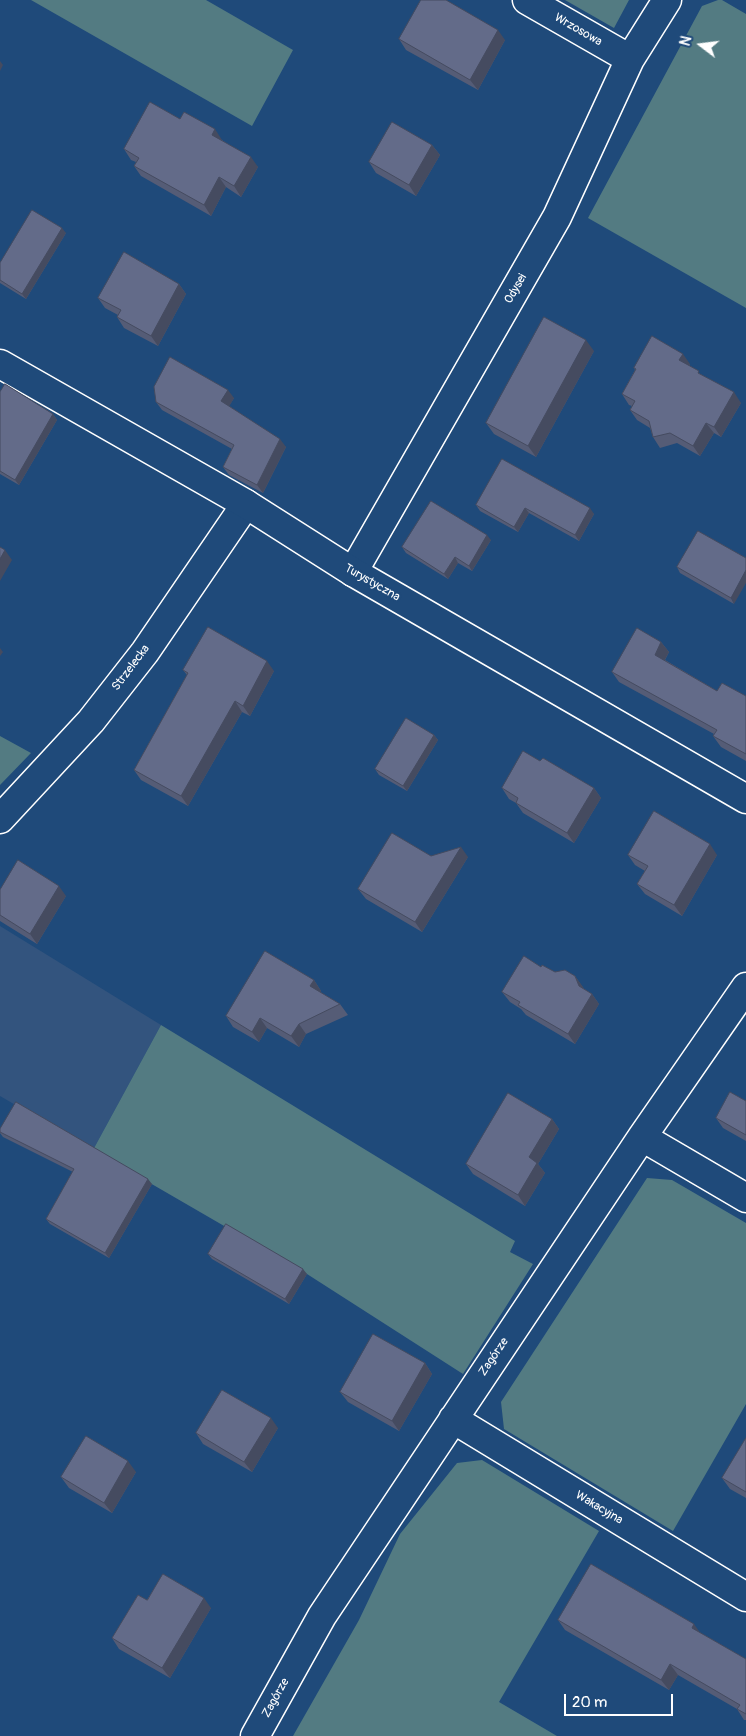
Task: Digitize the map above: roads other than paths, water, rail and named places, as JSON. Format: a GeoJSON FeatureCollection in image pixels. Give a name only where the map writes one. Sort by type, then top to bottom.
{"type":"FeatureCollection","features":[{"type":"Feature","properties":{"kind":"street","name":"Wrzosowa"},"geometry":{"type":"LineString","coordinates":[[527,0],[630,59]]}},
{"type":"Feature","properties":{"kind":"street","name":"Odysei"},"geometry":{"type":"LineString","coordinates":[[353,572],[557,217],[630,59],[667,0]]}},
{"type":"Feature","properties":{"kind":"street","name":"Turystyczna"},"geometry":{"type":"LineString","coordinates":[[0,364],[246,504],[353,572],[746,799]]}},
{"type":"Feature","properties":{"kind":"street","name":"Strzelecka"},"geometry":{"type":"LineString","coordinates":[[0,820],[91,721],[145,652],[246,504]]}},
{"type":"Feature","properties":{"kind":"street","name":"Zagórze"},"geometry":{"type":"LineString","coordinates":[[255,1736],[322,1616],[642,1137],[746,987]]}},
{"type":"Feature","properties":{"kind":"street"},"geometry":{"type":"LineString","coordinates":[[642,1137],[746,1198]]}},
{"type":"Feature","properties":{"kind":"street","name":"Wakacyjna"},"geometry":{"type":"LineString","coordinates":[[453,1419],[746,1597]]}}]}
